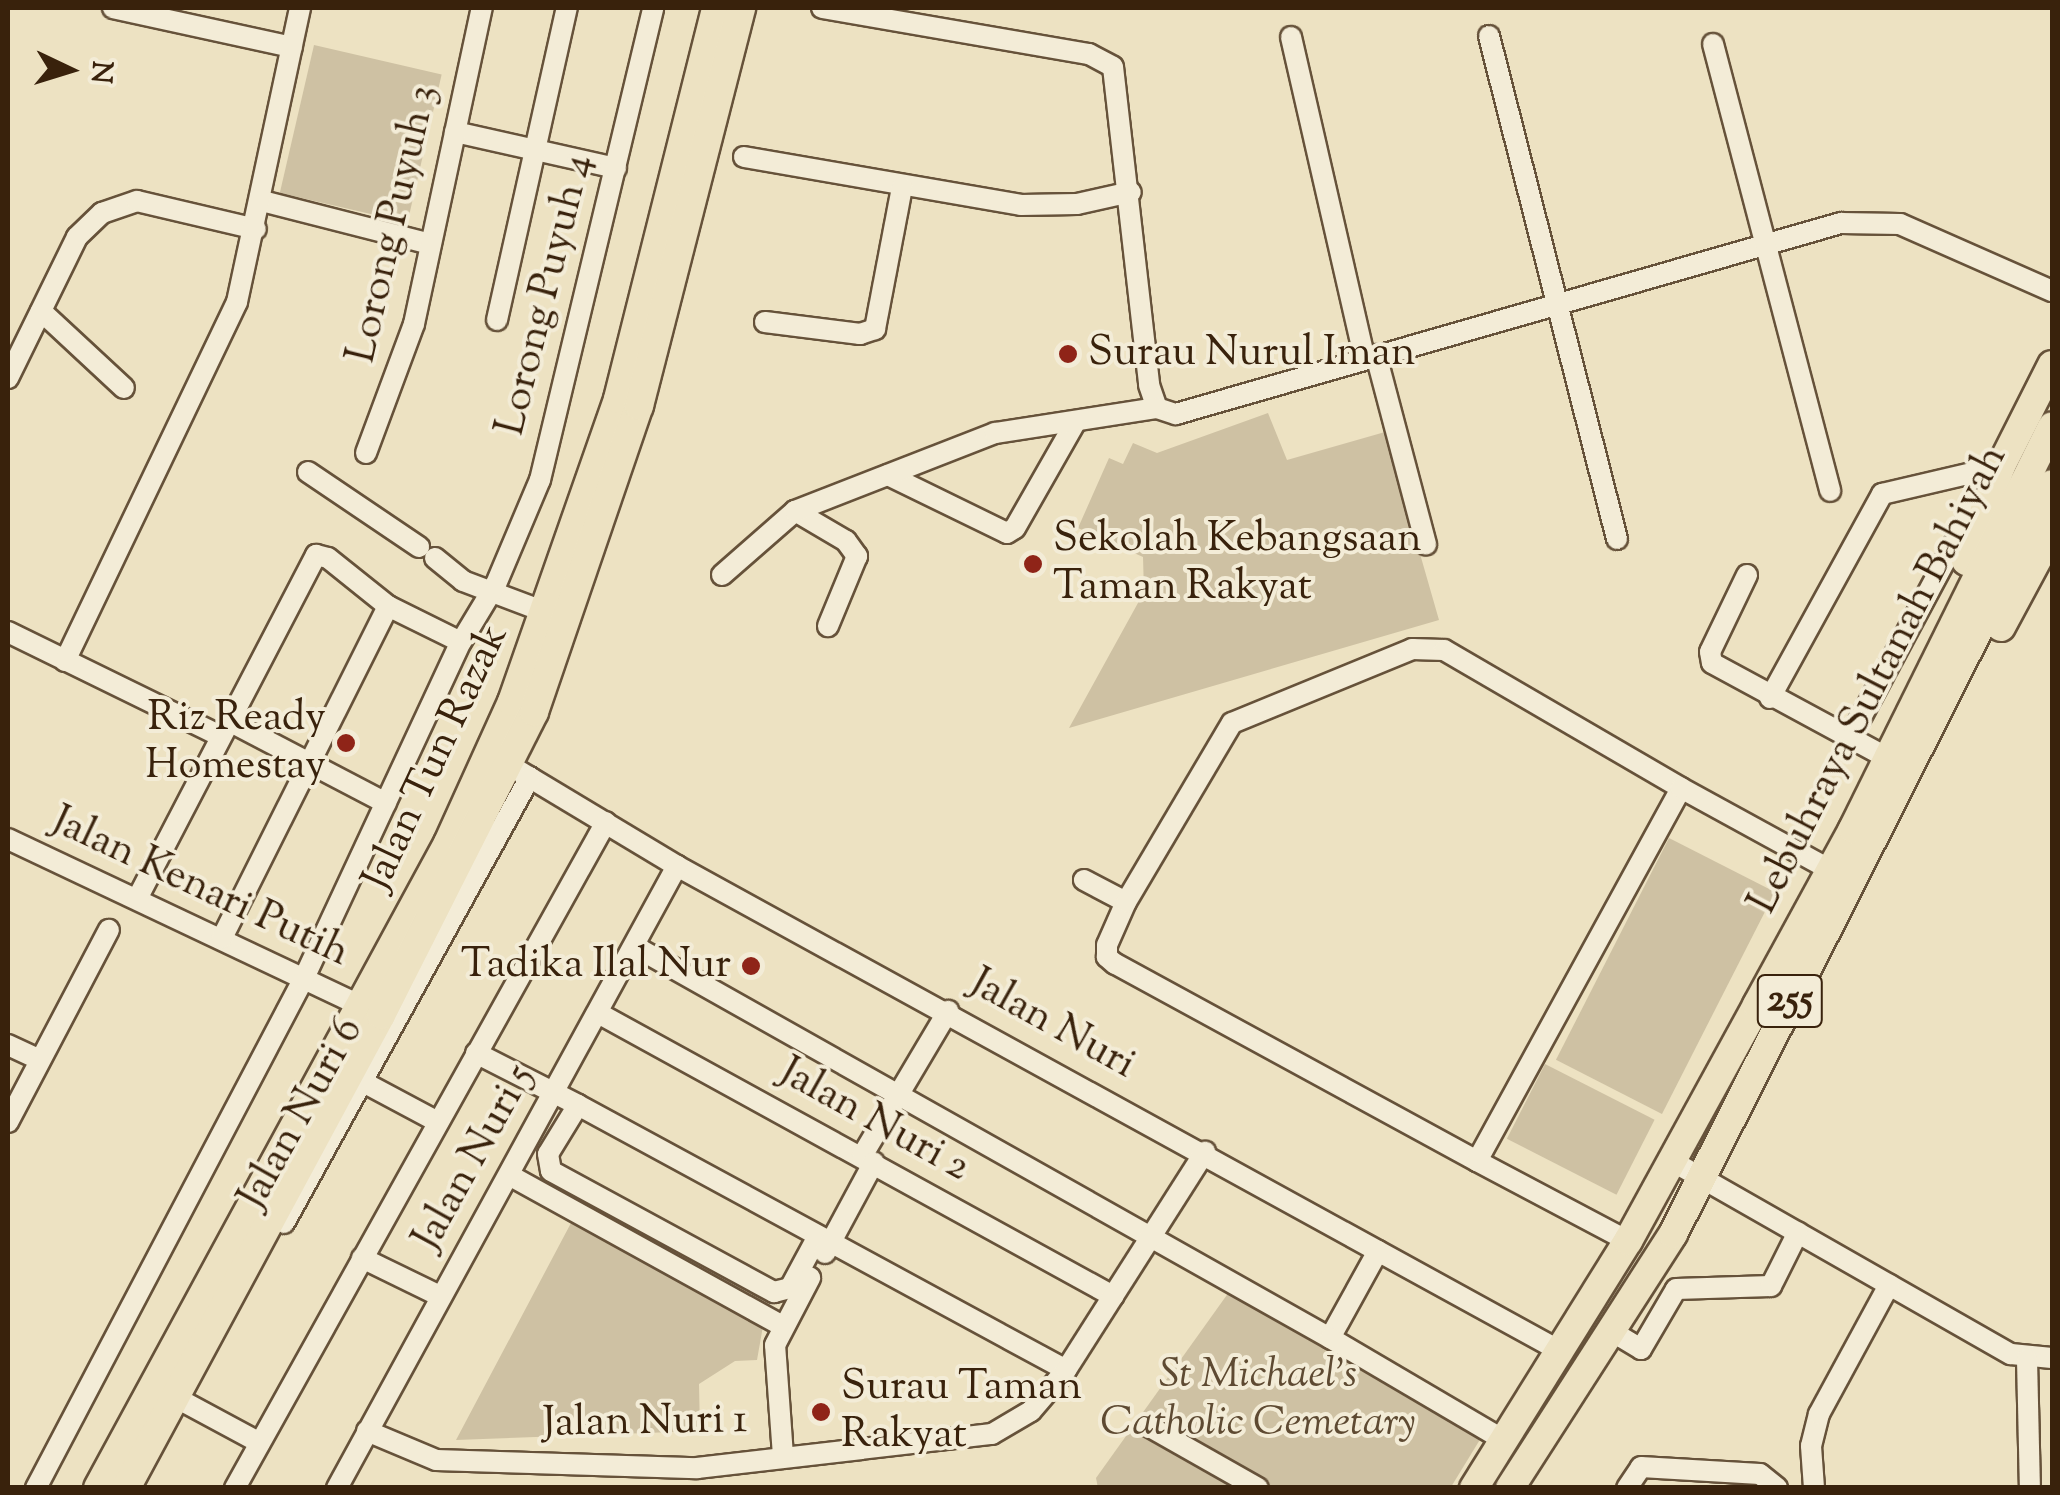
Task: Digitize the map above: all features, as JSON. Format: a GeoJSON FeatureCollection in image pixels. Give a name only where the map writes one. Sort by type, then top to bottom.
{"type":"FeatureCollection","features":[{"type":"Feature","properties":{"kind":"main road","name":"Jalan Tun Razak"},"geometry":{"type":"LineString","coordinates":[[98,1488],[448,843],[548,612],[633,346],[732,9]]}},
{"type":"Feature","properties":{"kind":"main road","name":"Jalan Tun Razak"},"geometry":{"type":"LineString","coordinates":[[126,1488],[520,771],[639,406],[732,9]]}},
{"type":"Feature","properties":{"kind":"main road"},"geometry":{"type":"LineString","coordinates":[[1864,835],[1880,754],[1952,601],[2023,480],[2052,366]]}},
{"type":"Feature","properties":{"kind":"main road","name":"Lebuhraya Sultanah Bahiyah"},"geometry":{"type":"LineString","coordinates":[[1510,1488],[1702,1178],[1864,835],[2023,480],[2052,426]]}},
{"type":"Feature","properties":{"kind":"main road"},"geometry":{"type":"LineString","coordinates":[[1864,835],[2052,532]]}},
{"type":"Feature","properties":{"kind":"main road","name":"Lebuhraya Sultanah Bahiyah"},"geometry":{"type":"LineString","coordinates":[[1474,1488],[1628,1241],[1830,870],[1864,835]]}},
{"type":"Feature","properties":{"kind":"street"},"geometry":{"type":"LineString","coordinates":[[113,8],[292,47]]}},
{"type":"Feature","properties":{"kind":"street"},"geometry":{"type":"LineString","coordinates":[[65,661],[225,333],[256,229],[300,8]]}},
{"type":"Feature","properties":{"kind":"street","name":"Lorong Puyuh 3"},"geometry":{"type":"LineString","coordinates":[[366,454],[404,362],[482,8]]}},
{"type":"Feature","properties":{"kind":"street"},"geometry":{"type":"LineString","coordinates":[[497,320],[567,8]]}},
{"type":"Feature","properties":{"kind":"street","name":"Lorong Puyuh 4"},"geometry":{"type":"LineString","coordinates":[[36,1488],[306,976],[462,642],[491,592],[540,480],[653,8]]}},
{"type":"Feature","properties":{"kind":"street"},"geometry":{"type":"LineString","coordinates":[[822,8],[1103,59],[1120,84],[1157,408]]}},
{"type":"Feature","properties":{"kind":"street"},"geometry":{"type":"LineString","coordinates":[[1489,36],[1617,538]]}},
{"type":"Feature","properties":{"kind":"street"},"geometry":{"type":"LineString","coordinates":[[1291,37],[1370,356],[1426,544]]}},
{"type":"Feature","properties":{"kind":"street"},"geometry":{"type":"LineString","coordinates":[[1713,44],[1830,491]]}},
{"type":"Feature","properties":{"kind":"street"},"geometry":{"type":"LineString","coordinates":[[455,132],[616,168]]}},
{"type":"Feature","properties":{"kind":"street"},"geometry":{"type":"LineString","coordinates":[[744,156],[902,188],[1040,206],[1131,192]]}},
{"type":"Feature","properties":{"kind":"street"},"geometry":{"type":"LineString","coordinates":[[764,322],[860,334],[874,329],[902,188]]}},
{"type":"Feature","properties":{"kind":"street"},"geometry":{"type":"LineString","coordinates":[[8,378],[86,224],[116,206],[137,201],[256,229]]}},
{"type":"Feature","properties":{"kind":"street"},"geometry":{"type":"LineString","coordinates":[[262,201],[432,244]]}},
{"type":"Feature","properties":{"kind":"street"},"geometry":{"type":"LineString","coordinates":[[722,575],[795,511],[996,433],[1157,408],[1192,410],[1841,223],[1900,224],[2052,291]]}},
{"type":"Feature","properties":{"kind":"street"},"geometry":{"type":"LineString","coordinates":[[2024,278],[2052,304]]}},
{"type":"Feature","properties":{"kind":"street"},"geometry":{"type":"LineString","coordinates":[[41,311],[124,388]]}},
{"type":"Feature","properties":{"kind":"street"},"geometry":{"type":"LineString","coordinates":[[888,476],[1006,533],[1016,528],[1074,423]]}},
{"type":"Feature","properties":{"kind":"street"},"geometry":{"type":"LineString","coordinates":[[308,472],[491,592],[548,612]]}},
{"type":"Feature","properties":{"kind":"street"},"geometry":{"type":"LineString","coordinates":[[1770,698],[1882,494],[2023,480]]}},
{"type":"Feature","properties":{"kind":"street"},"geometry":{"type":"LineString","coordinates":[[1850,738],[2023,480]]}},
{"type":"Feature","properties":{"kind":"street"},"geometry":{"type":"LineString","coordinates":[[795,511],[846,541],[858,556],[828,626]]}},
{"type":"Feature","properties":{"kind":"street"},"geometry":{"type":"LineString","coordinates":[[137,899],[306,566],[316,556],[328,558],[388,606],[462,642]]}},
{"type":"Feature","properties":{"kind":"street"},"geometry":{"type":"LineString","coordinates":[[1747,574],[1710,652],[1712,663],[1770,698],[1880,754]]}},
{"type":"Feature","properties":{"kind":"street"},"geometry":{"type":"LineString","coordinates":[[222,938],[388,606]]}},
{"type":"Feature","properties":{"kind":"street"},"geometry":{"type":"LineString","coordinates":[[8,632],[65,661],[310,762],[386,802]]}},
{"type":"Feature","properties":{"kind":"street"},"geometry":{"type":"LineString","coordinates":[[1628,1241],[1116,964],[1106,957],[1107,945],[1126,902],[1232,722],[1412,649],[1444,650],[1830,870]]}},
{"type":"Feature","properties":{"kind":"street","name":"Jalan Nuri"},"geometry":{"type":"LineString","coordinates":[[520,771],[677,866],[948,1010],[1560,1352]]}},
{"type":"Feature","properties":{"kind":"street","name":"Jalan Nuri 6"},"geometry":{"type":"LineString","coordinates":[[139,1488],[363,1082],[520,771]]}},
{"type":"Feature","properties":{"kind":"street"},"geometry":{"type":"LineString","coordinates":[[1476,1161],[1681,788]]}},
{"type":"Feature","properties":{"kind":"street"},"geometry":{"type":"LineString","coordinates":[[235,1488],[606,822]]}},
{"type":"Feature","properties":{"kind":"street","name":"Jalan Kenari Putih"},"geometry":{"type":"LineString","coordinates":[[8,838],[306,976],[360,1006]]}},
{"type":"Feature","properties":{"kind":"street","name":"Jalan Nuri 5"},"geometry":{"type":"LineString","coordinates":[[338,1488],[677,866]]}},
{"type":"Feature","properties":{"kind":"street"},"geometry":{"type":"LineString","coordinates":[[1084,880],[1126,902]]}},
{"type":"Feature","properties":{"kind":"street"},"geometry":{"type":"LineString","coordinates":[[8,1122],[110,930]]}},
{"type":"Feature","properties":{"kind":"street"},"geometry":{"type":"LineString","coordinates":[[634,946],[1152,1236],[1502,1440]]}},
{"type":"Feature","properties":{"kind":"street"},"geometry":{"type":"LineString","coordinates":[[783,1456],[774,1360],[783,1326],[898,1095],[948,1010]]}},
{"type":"Feature","properties":{"kind":"street","name":"Jalan Nuri 2"},"geometry":{"type":"LineString","coordinates":[[598,1012],[1113,1296]]}},
{"type":"Feature","properties":{"kind":"street"},"geometry":{"type":"LineString","coordinates":[[8,1045],[40,1060]]}},
{"type":"Feature","properties":{"kind":"street"},"geometry":{"type":"LineString","coordinates":[[476,1054],[556,1092],[823,1241],[1066,1370]]}},
{"type":"Feature","properties":{"kind":"street"},"geometry":{"type":"LineString","coordinates":[[363,1082],[438,1122]]}},
{"type":"Feature","properties":{"kind":"street"},"geometry":{"type":"LineString","coordinates":[[578,1105],[548,1154],[551,1171],[774,1292],[790,1288],[823,1241]]}},
{"type":"Feature","properties":{"kind":"street","name":"Jalan Nuri 1"},"geometry":{"type":"LineString","coordinates":[[367,1431],[436,1460],[698,1468],[992,1434],[1031,1411],[1066,1370],[1205,1152]]}},
{"type":"Feature","properties":{"kind":"street"},"geometry":{"type":"LineString","coordinates":[[1672,1161],[1889,1285],[2027,1358],[2052,1358]]}},
{"type":"Feature","properties":{"kind":"street"},"geometry":{"type":"LineString","coordinates":[[509,1175],[783,1326]]}},
{"type":"Feature","properties":{"kind":"street"},"geometry":{"type":"LineString","coordinates":[[1610,1331],[1641,1349],[1676,1289],[1771,1286],[1798,1232]]}},
{"type":"Feature","properties":{"kind":"street"},"geometry":{"type":"LineString","coordinates":[[1330,1338],[1378,1251]]}},
{"type":"Feature","properties":{"kind":"street"},"geometry":{"type":"LineString","coordinates":[[362,1258],[440,1296]]}},
{"type":"Feature","properties":{"kind":"street"},"geometry":{"type":"LineString","coordinates":[[1814,1488],[1811,1446],[1819,1414],[1889,1285]]}},
{"type":"Feature","properties":{"kind":"street"},"geometry":{"type":"LineString","coordinates":[[2027,1358],[2030,1488]]}},
{"type":"Feature","properties":{"kind":"street"},"geometry":{"type":"LineString","coordinates":[[184,1402],[260,1443]]}},
{"type":"Feature","properties":{"kind":"street"},"geometry":{"type":"LineString","coordinates":[[1150,1427],[1258,1488]]}},
{"type":"Feature","properties":{"kind":"street"},"geometry":{"type":"LineString","coordinates":[[1626,1488],[1641,1467],[1760,1474],[1776,1488]]}},
{"type":"Feature","properties":{"kind":"green space"},"geometry":{"type":"Polygon","coordinates":[[[314,45],[442,74],[407,223],[280,193],[314,45]]]}},
{"type":"Feature","properties":{"kind":"green space"},"geometry":{"type":"Polygon","coordinates":[[[1268,413],[1287,460],[1385,432],[1439,620],[1069,728],[1144,592],[1143,557],[1078,528],[1109,458],[1123,464],[1133,443],[1157,453],[1268,413]]]}},
{"type":"Feature","properties":{"kind":"green space"},"geometry":{"type":"Polygon","coordinates":[[[1669,838],[1775,892],[1662,1114],[1556,1060],[1669,838]]]}},
{"type":"Feature","properties":{"kind":"green space"},"geometry":{"type":"Polygon","coordinates":[[[1545,1064],[1655,1120],[1616,1195],[1507,1139],[1545,1064]]]}},
{"type":"Feature","properties":{"kind":"green space"},"geometry":{"type":"Polygon","coordinates":[[[571,1223],[763,1326],[757,1360],[735,1361],[699,1384],[700,1431],[456,1440],[571,1223]]]}},
{"type":"Feature","properties":{"kind":"green space","name":"St Michael's Catholic Cemetary"},"geometry":{"type":"Polygon","coordinates":[[[1234,1285],[1484,1433],[1451,1487],[1098,1488],[1096,1478],[1234,1285]]]}},
{"type":"Feature","properties":{"kind":"place","name":"Surau Nurul Iman"},"geometry":{"type":"Point","coordinates":[1068,354]}},
{"type":"Feature","properties":{"kind":"place","name":"Sekolah Kebangsaan Taman Rakyat"},"geometry":{"type":"Point","coordinates":[1033,564]}},
{"type":"Feature","properties":{"kind":"place","name":"Riz Ready Homestay"},"geometry":{"type":"Point","coordinates":[346,743]}},
{"type":"Feature","properties":{"kind":"place","name":"Tadika Ilal Nur"},"geometry":{"type":"Point","coordinates":[751,966]}},
{"type":"Feature","properties":{"kind":"place","name":"Surau Taman Rakyat"},"geometry":{"type":"Point","coordinates":[821,1412]}}]}
